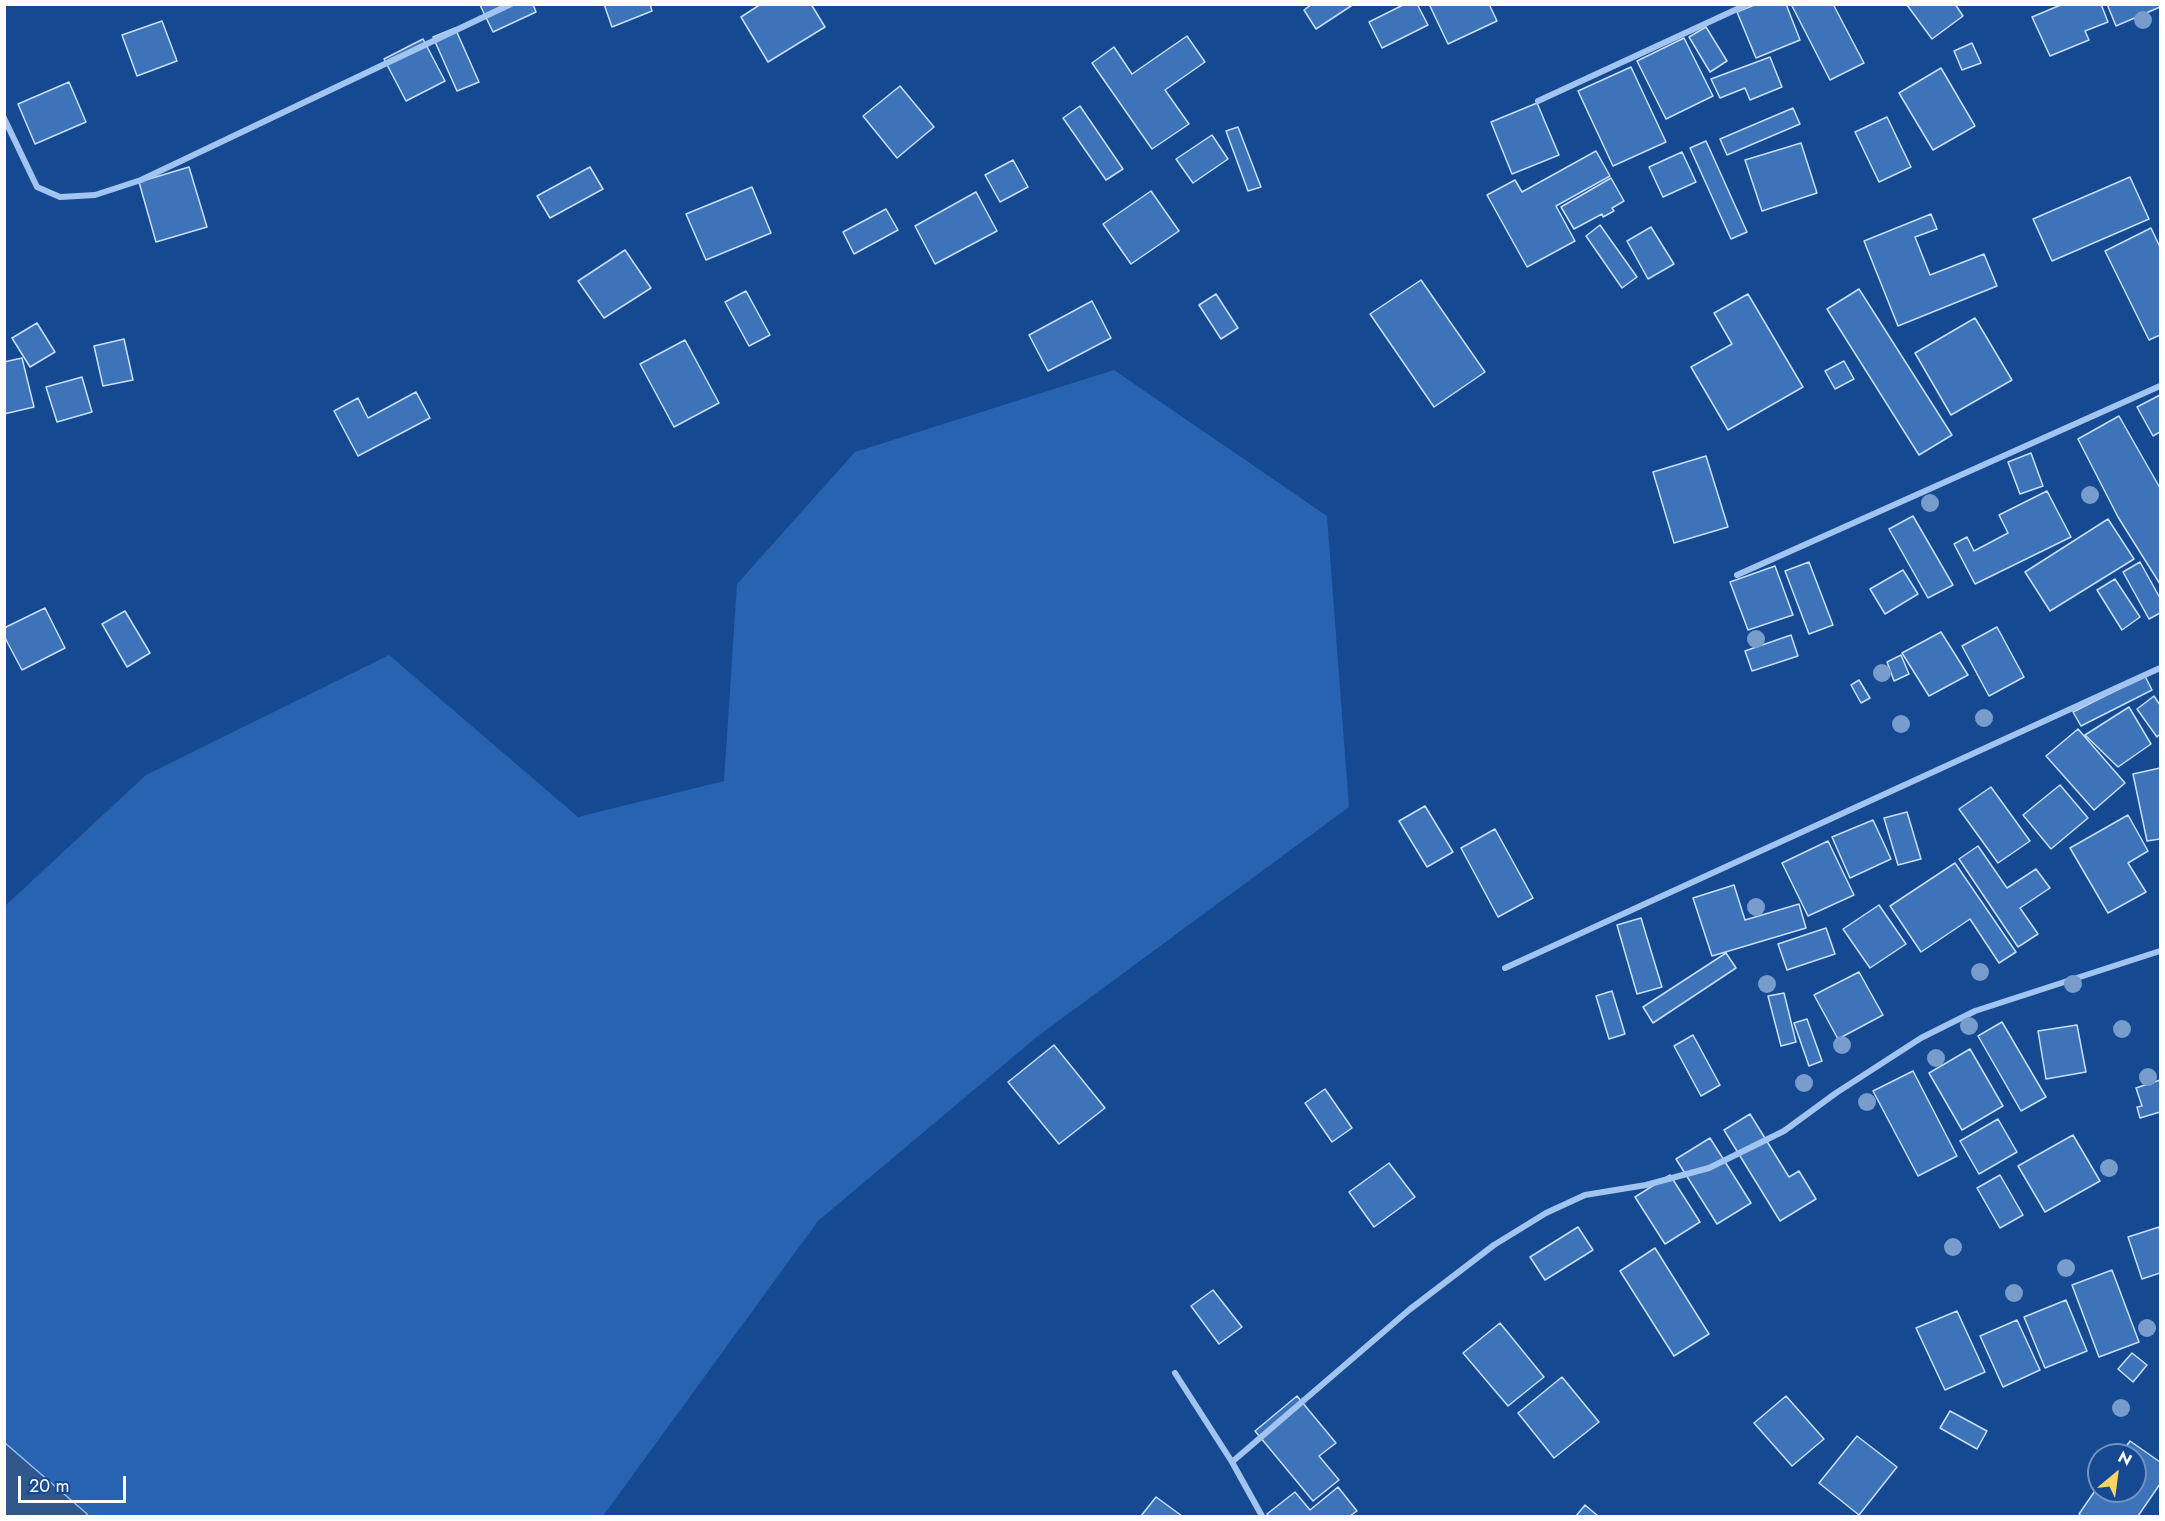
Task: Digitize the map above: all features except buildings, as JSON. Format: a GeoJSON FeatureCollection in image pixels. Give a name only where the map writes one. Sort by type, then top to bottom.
{"type":"FeatureCollection","features":[{"type":"Feature","properties":{"kind":"street"},"geometry":{"type":"LineString","coordinates":[[4,118],[38,187],[60,197],[95,195],[141,180],[511,4]]}},
{"type":"Feature","properties":{"kind":"street"},"geometry":{"type":"LineString","coordinates":[[1538,101],[1748,4]]}},
{"type":"Feature","properties":{"kind":"street"},"geometry":{"type":"LineString","coordinates":[[1737,575],[2160,386]]}},
{"type":"Feature","properties":{"kind":"street"},"geometry":{"type":"LineString","coordinates":[[1505,968],[2160,668]]}},
{"type":"Feature","properties":{"kind":"street"},"geometry":{"type":"LineString","coordinates":[[1232,1462],[1409,1310],[1494,1245],[1546,1214],[1585,1195],[1646,1185],[1708,1168],[1784,1131],[1836,1093],[1922,1038],[1975,1011],[2160,951]]}},
{"type":"Feature","properties":{"kind":"street"},"geometry":{"type":"LineString","coordinates":[[1175,1373],[1232,1462],[1262,1516]]}},
{"type":"Feature","properties":{"kind":"shaded area"},"geometry":{"type":"Polygon","coordinates":[[[1114,370],[1327,516],[1349,807],[1038,1036],[818,1221],[603,1516],[88,1516],[5,1443],[5,906],[146,775],[389,655],[578,817],[724,781],[737,584],[855,452],[1114,370]]]}},
{"type":"Feature","properties":{"kind":"shaded area"},"geometry":{"type":"Polygon","coordinates":[[[5,1443],[86,1513],[88,1516],[5,1516],[5,1443]]]}}]}
